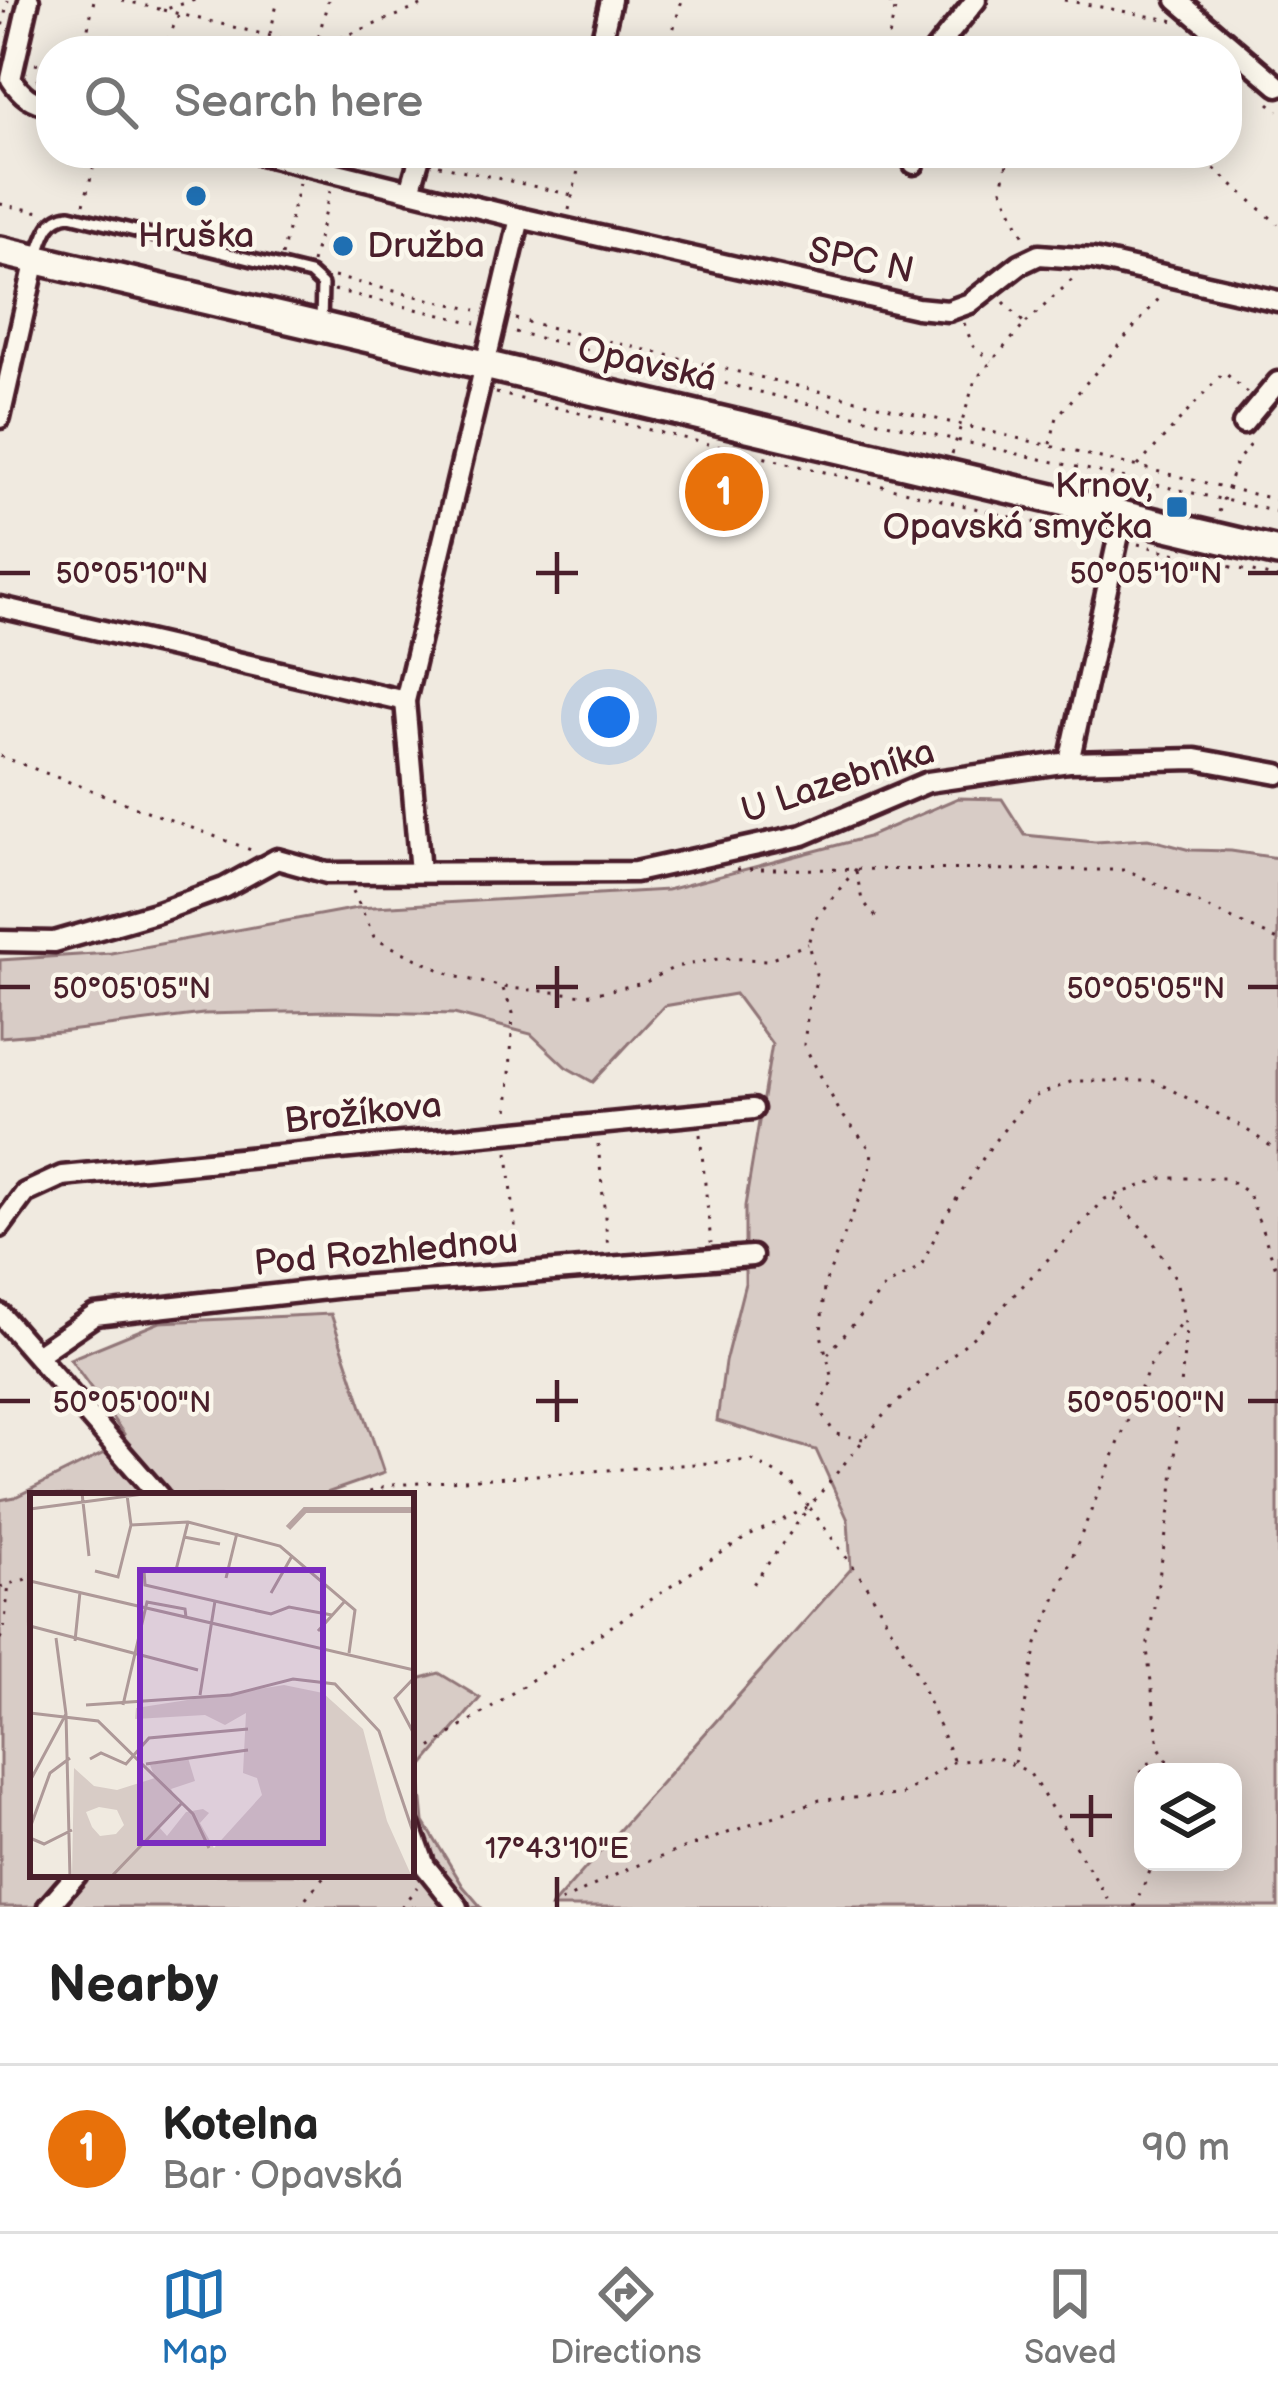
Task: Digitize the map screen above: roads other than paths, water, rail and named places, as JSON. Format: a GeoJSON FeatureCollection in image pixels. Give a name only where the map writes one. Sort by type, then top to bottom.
{"type":"FeatureCollection","features":[{"type":"Feature","properties":{"kind":"main road","name":"Opavská"},"geometry":{"type":"LineString","coordinates":[[0,251],[320,326],[489,379],[948,473],[1208,549],[1278,552]]}},
{"type":"Feature","properties":{"kind":"street"},"geometry":{"type":"LineString","coordinates":[[29,0],[11,79],[36,103]]}},
{"type":"Feature","properties":{"kind":"street"},"geometry":{"type":"LineString","coordinates":[[602,36],[611,0]]}},
{"type":"Feature","properties":{"kind":"street"},"geometry":{"type":"LineString","coordinates":[[947,36],[976,0]]}},
{"type":"Feature","properties":{"kind":"street"},"geometry":{"type":"LineString","coordinates":[[1178,0],[1220,36]]}},
{"type":"Feature","properties":{"kind":"street"},"geometry":{"type":"LineString","coordinates":[[1242,55],[1278,86]]}},
{"type":"Feature","properties":{"kind":"street","name":"SPC N"},"geometry":{"type":"LineString","coordinates":[[317,168],[564,228],[905,298],[948,311],[970,303],[1039,255],[1093,260],[1278,301]]}},
{"type":"Feature","properties":{"kind":"street"},"geometry":{"type":"LineString","coordinates":[[410,191],[417,168]]}},
{"type":"Feature","properties":{"kind":"street"},"geometry":{"type":"LineString","coordinates":[[420,872],[405,701],[489,379],[496,321],[520,218]]}},
{"type":"Feature","properties":{"kind":"street"},"geometry":{"type":"LineString","coordinates":[[0,418],[36,260]]}},
{"type":"Feature","properties":{"kind":"street"},"geometry":{"type":"LineString","coordinates":[[1252,428],[1259,404],[1278,382]]}},
{"type":"Feature","properties":{"kind":"street"},"geometry":{"type":"LineString","coordinates":[[1069,763],[1121,527]]}},
{"type":"Feature","properties":{"kind":"street"},"geometry":{"type":"LineString","coordinates":[[0,607],[405,701]]}},
{"type":"Feature","properties":{"kind":"street","name":"U Lazebníka"},"geometry":{"type":"LineString","coordinates":[[0,941],[54,942],[155,914],[224,888],[277,860],[327,873],[634,872],[803,835],[928,782],[1069,763],[1196,759],[1278,774]]}},
{"type":"Feature","properties":{"kind":"street","name":"Brožíkova"},"geometry":{"type":"LineString","coordinates":[[0,1227],[25,1193],[62,1176],[506,1125],[596,1124],[753,1108]]}},
{"type":"Feature","properties":{"kind":"street","name":"Pod Rozhlednou"},"geometry":{"type":"LineString","coordinates":[[38,1354],[95,1315],[344,1287],[752,1256]]}},
{"type":"Feature","properties":{"kind":"street"},"geometry":{"type":"LineString","coordinates":[[0,1314],[156,1493]]}},
{"type":"Feature","properties":{"kind":"street"},"geometry":{"type":"LineString","coordinates":[[414,1835],[425,1866],[458,1907]]}},
{"type":"Feature","properties":{"kind":"street"},"geometry":{"type":"LineString","coordinates":[[48,1907],[73,1877]]}},
{"type":"Feature","properties":{"kind":"lane"},"geometry":{"type":"LineString","coordinates":[[36,260],[50,224],[70,215],[310,274],[322,285],[320,326]]}},
{"type":"Feature","properties":{"kind":"place","name":"Hruška"},"geometry":{"type":"Point","coordinates":[196,196]}},
{"type":"Feature","properties":{"kind":"place","name":"Družba"},"geometry":{"type":"Point","coordinates":[343,246]}},
{"type":"Feature","properties":{"kind":"place","name":"Kotelna"},"geometry":{"type":"Point","coordinates":[724,492]}},
{"type":"Feature","properties":{"kind":"place","name":"Krnov, Opavská smyčka"},"geometry":{"type":"Point","coordinates":[1177,507]}}]}
